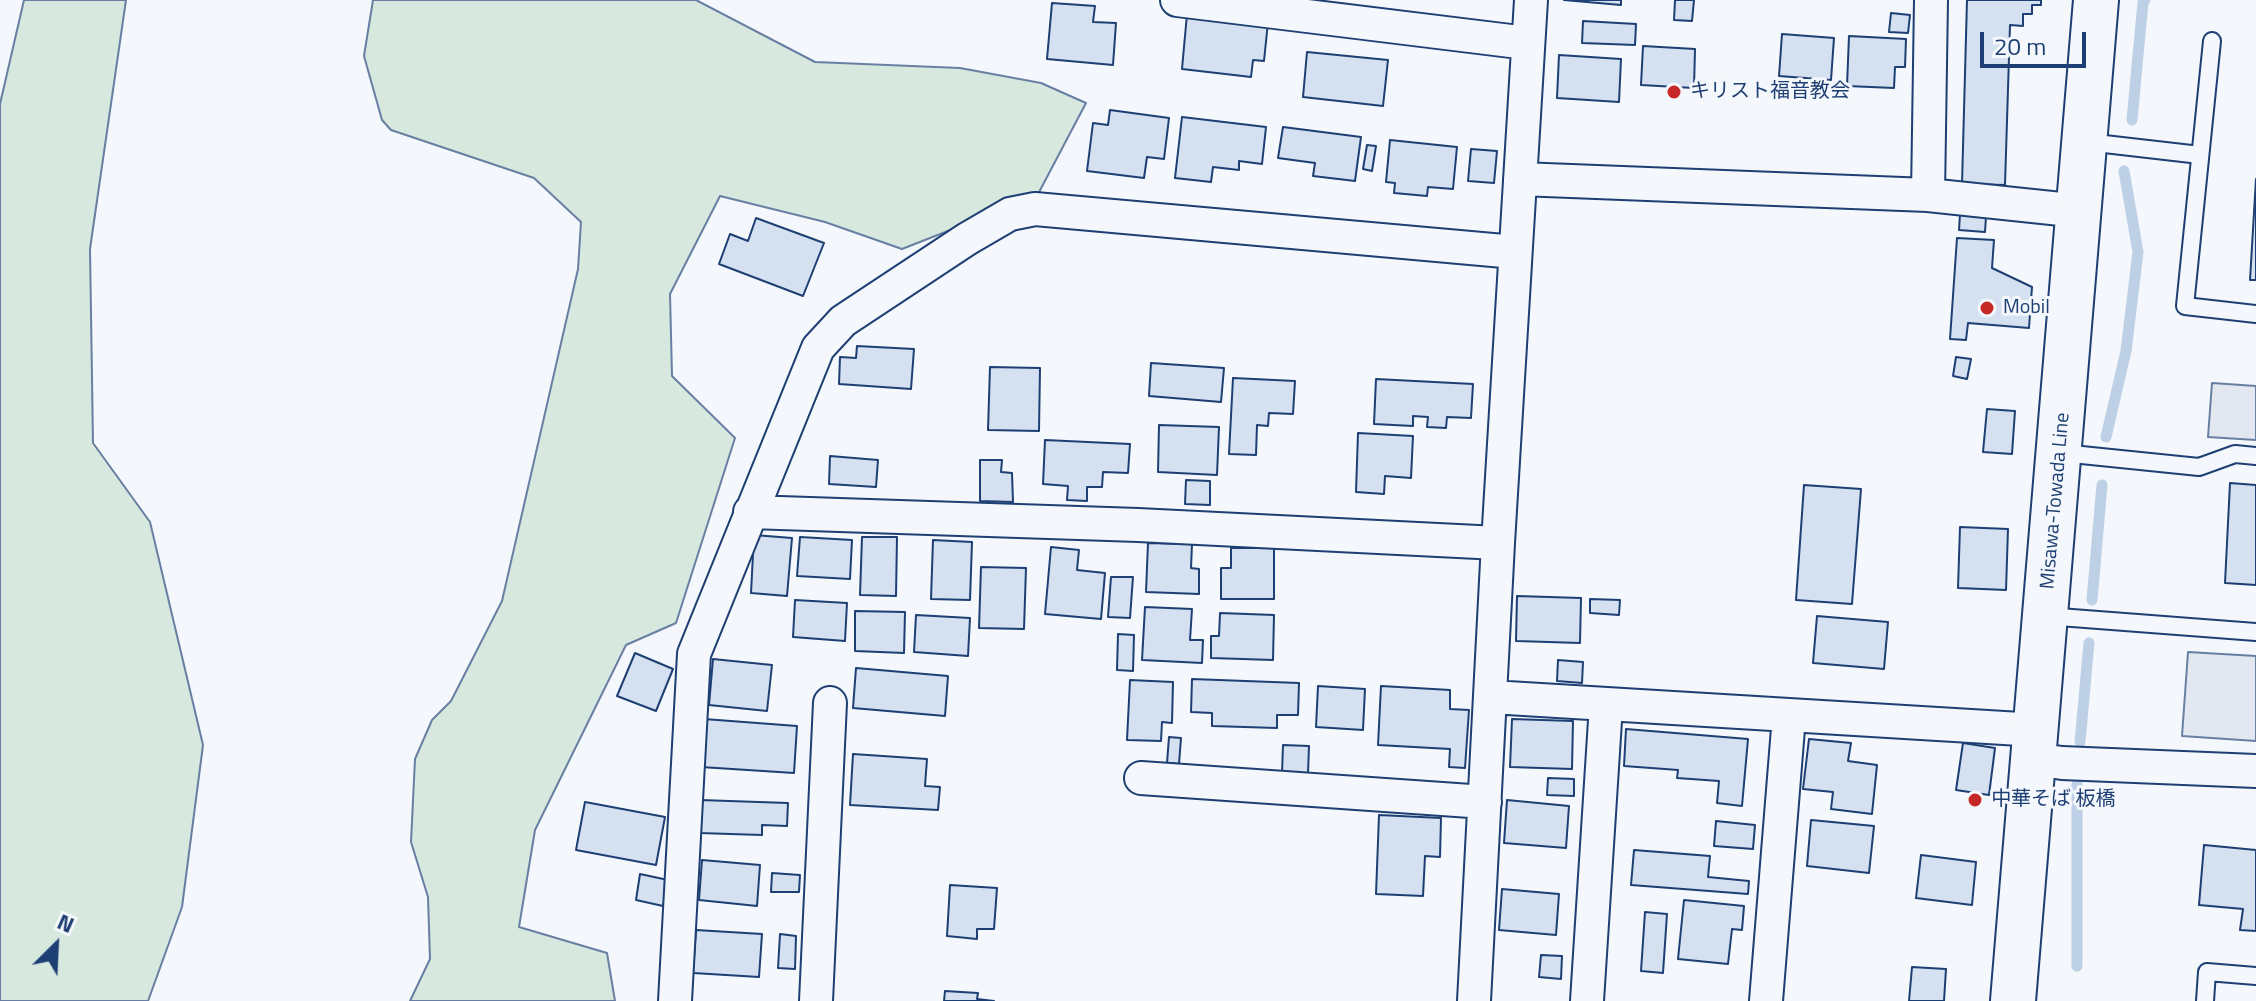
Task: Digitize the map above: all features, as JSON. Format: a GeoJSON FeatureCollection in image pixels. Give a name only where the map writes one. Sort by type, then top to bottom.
{"type":"FeatureCollection","features":[{"type":"Feature","properties":{"kind":"main road","name":"Misawa-Towada Line"},"geometry":{"type":"LineString","coordinates":[[2013,1001],[2096,0]]}},
{"type":"Feature","properties":{"kind":"street"},"geometry":{"type":"LineString","coordinates":[[1177,0],[1527,43]]}},
{"type":"Feature","properties":{"kind":"street"},"geometry":{"type":"LineString","coordinates":[[1474,1001],[1531,0]]}},
{"type":"Feature","properties":{"kind":"street"},"geometry":{"type":"LineString","coordinates":[[1928,195],[1931,0]]}},
{"type":"Feature","properties":{"kind":"street"},"geometry":{"type":"LineString","coordinates":[[1520,179],[1928,195],[2080,211]]}},
{"type":"Feature","properties":{"kind":"street"},"geometry":{"type":"LineString","coordinates":[[675,1001],[694,654],[818,348],[843,321],[967,239],[1010,214],[1035,209],[1515,252]]}},
{"type":"Feature","properties":{"kind":"street"},"geometry":{"type":"LineString","coordinates":[[750,512],[1138,525],[1498,543]]}},
{"type":"Feature","properties":{"kind":"street"},"geometry":{"type":"LineString","coordinates":[[1491,697],[1789,716],[2035,744],[2062,763],[2256,771]]}},
{"type":"Feature","properties":{"kind":"street"},"geometry":{"type":"LineString","coordinates":[[816,1001],[830,703]]}},
{"type":"Feature","properties":{"kind":"street"},"geometry":{"type":"LineString","coordinates":[[1587,1001],[1606,705]]}},
{"type":"Feature","properties":{"kind":"street"},"geometry":{"type":"LineString","coordinates":[[1766,1001],[1789,716]]}},
{"type":"Feature","properties":{"kind":"street"},"geometry":{"type":"LineString","coordinates":[[1141,778],[1485,802]]}},
{"type":"Feature","properties":{"kind":"lane"},"geometry":{"type":"LineString","coordinates":[[2212,41],[2185,306],[2256,314]]}},
{"type":"Feature","properties":{"kind":"lane"},"geometry":{"type":"LineString","coordinates":[[2085,142],[2200,155]]}},
{"type":"Feature","properties":{"kind":"lane"},"geometry":{"type":"LineString","coordinates":[[2060,453],[2199,467],[2235,454],[2256,456]]}},
{"type":"Feature","properties":{"kind":"lane"},"geometry":{"type":"LineString","coordinates":[[2046,616],[2256,632]]}},
{"type":"Feature","properties":{"kind":"lane"},"geometry":{"type":"LineString","coordinates":[[2205,1001],[2207,972],[2256,976]]}},
{"type":"Feature","properties":{"kind":"shaded area"},"geometry":{"type":"Polygon","coordinates":[[[24,0],[126,0],[90,249],[93,443],[150,522],[203,745],[182,907],[148,1001],[0,1001],[0,104],[24,0]]]}},
{"type":"Feature","properties":{"kind":"shaded area"},"geometry":{"type":"Polygon","coordinates":[[[373,0],[696,0],[815,62],[960,68],[1041,83],[1086,103],[1037,196],[902,249],[825,222],[720,196],[670,294],[672,376],[735,438],[676,623],[626,645],[535,830],[519,927],[607,953],[615,1001],[410,1001],[430,959],[428,897],[411,842],[415,759],[432,720],[451,701],[502,601],[578,269],[581,222],[534,178],[391,130],[382,120],[364,56],[373,0]]]}},
{"type":"Feature","properties":{"kind":"shaded area"},"geometry":{"type":"Polygon","coordinates":[[[2212,383],[2256,386],[2256,440],[2208,437],[2212,383]]]}},
{"type":"Feature","properties":{"kind":"shaded area"},"geometry":{"type":"Polygon","coordinates":[[[2188,652],[2256,656],[2256,741],[2182,736],[2188,652]]]}},
{"type":"Feature","properties":{"kind":"building"},"geometry":{"type":"Polygon","coordinates":[[[1564,0],[1621,0],[1621,5],[1564,0]]]}},
{"type":"Feature","properties":{"kind":"building"},"geometry":{"type":"Polygon","coordinates":[[[1675,0],[1694,0],[1692,21],[1674,20],[1675,0]]]}},
{"type":"Feature","properties":{"kind":"building"},"geometry":{"type":"Polygon","coordinates":[[[1967,0],[2041,0],[2041,5],[2032,5],[2032,14],[2023,14],[2023,26],[2010,25],[2005,185],[1962,184],[1967,0]]]}},
{"type":"Feature","properties":{"kind":"building"},"geometry":{"type":"Polygon","coordinates":[[[1052,3],[1095,6],[1093,22],[1116,23],[1113,65],[1047,59],[1052,3]]]}},
{"type":"Feature","properties":{"kind":"building"},"geometry":{"type":"Polygon","coordinates":[[[1891,13],[1910,15],[1908,33],[1889,32],[1891,13]]]}},
{"type":"Feature","properties":{"kind":"building"},"geometry":{"type":"Polygon","coordinates":[[[1187,14],[1268,22],[1264,61],[1253,60],[1251,77],[1182,69],[1187,14]]]}},
{"type":"Feature","properties":{"kind":"building"},"geometry":{"type":"Polygon","coordinates":[[[1583,21],[1636,24],[1635,45],[1582,43],[1583,21]]]}},
{"type":"Feature","properties":{"kind":"building"},"geometry":{"type":"Polygon","coordinates":[[[1782,34],[1834,38],[1831,80],[1779,76],[1782,34]]]}},
{"type":"Feature","properties":{"kind":"building"},"geometry":{"type":"Polygon","coordinates":[[[1849,36],[1906,39],[1905,67],[1895,67],[1894,88],[1847,86],[1849,36]]]}},
{"type":"Feature","properties":{"kind":"building"},"geometry":{"type":"Polygon","coordinates":[[[1643,46],[1695,49],[1694,88],[1641,85],[1643,46]]]}},
{"type":"Feature","properties":{"kind":"building"},"geometry":{"type":"Polygon","coordinates":[[[1307,52],[1388,60],[1383,106],[1303,97],[1307,52]]]}},
{"type":"Feature","properties":{"kind":"building"},"geometry":{"type":"Polygon","coordinates":[[[1559,55],[1621,59],[1619,102],[1557,98],[1559,55]]]}},
{"type":"Feature","properties":{"kind":"building"},"geometry":{"type":"Polygon","coordinates":[[[1110,110],[1169,118],[1164,159],[1147,157],[1144,178],[1087,171],[1093,123],[1108,125],[1110,110]]]}},
{"type":"Feature","properties":{"kind":"building"},"geometry":{"type":"Polygon","coordinates":[[[1182,117],[1266,127],[1262,164],[1239,161],[1239,170],[1213,167],[1211,182],[1175,178],[1182,117]]]}},
{"type":"Feature","properties":{"kind":"building"},"geometry":{"type":"Polygon","coordinates":[[[1283,127],[1361,137],[1355,181],[1313,176],[1315,163],[1278,158],[1283,127]]]}},
{"type":"Feature","properties":{"kind":"building"},"geometry":{"type":"Polygon","coordinates":[[[1390,140],[1457,147],[1453,189],[1428,187],[1427,196],[1394,193],[1395,183],[1386,182],[1390,140]]]}},
{"type":"Feature","properties":{"kind":"building"},"geometry":{"type":"Polygon","coordinates":[[[1367,145],[1376,146],[1372,171],[1363,169],[1367,145]]]}},
{"type":"Feature","properties":{"kind":"building"},"geometry":{"type":"Polygon","coordinates":[[[1471,149],[1497,151],[1494,183],[1468,181],[1471,149]]]}},
{"type":"Feature","properties":{"kind":"building"},"geometry":{"type":"Polygon","coordinates":[[[2256,179],[2256,280],[2250,280],[2256,179]]]}},
{"type":"Feature","properties":{"kind":"building"},"geometry":{"type":"Polygon","coordinates":[[[1960,214],[1986,216],[1985,232],[1959,230],[1960,214]]]}},
{"type":"Feature","properties":{"kind":"building"},"geometry":{"type":"Polygon","coordinates":[[[756,218],[824,243],[803,296],[719,264],[730,234],[748,241],[756,218]]]}},
{"type":"Feature","properties":{"kind":"building"},"geometry":{"type":"Polygon","coordinates":[[[1957,238],[1994,240],[1992,268],[2032,287],[2029,328],[1968,323],[1966,340],[1950,339],[1957,238]]]}},
{"type":"Feature","properties":{"kind":"building"},"geometry":{"type":"Polygon","coordinates":[[[857,346],[914,349],[911,389],[839,384],[840,357],[856,358],[857,346]]]}},
{"type":"Feature","properties":{"kind":"building"},"geometry":{"type":"Polygon","coordinates":[[[1956,357],[1971,359],[1967,379],[1953,376],[1956,357]]]}},
{"type":"Feature","properties":{"kind":"building"},"geometry":{"type":"Polygon","coordinates":[[[1151,363],[1224,368],[1221,402],[1149,396],[1151,363]]]}},
{"type":"Feature","properties":{"kind":"building"},"geometry":{"type":"Polygon","coordinates":[[[990,367],[1040,368],[1039,431],[988,430],[990,367]]]}},
{"type":"Feature","properties":{"kind":"building"},"geometry":{"type":"Polygon","coordinates":[[[1233,378],[1295,381],[1293,414],[1269,413],[1268,426],[1257,425],[1256,455],[1229,454],[1233,378]]]}},
{"type":"Feature","properties":{"kind":"building"},"geometry":{"type":"Polygon","coordinates":[[[1376,379],[1473,384],[1471,418],[1447,417],[1446,428],[1427,427],[1428,417],[1413,416],[1413,426],[1374,424],[1376,379]]]}},
{"type":"Feature","properties":{"kind":"building"},"geometry":{"type":"Polygon","coordinates":[[[1987,409],[2015,411],[2012,454],[1983,452],[1987,409]]]}},
{"type":"Feature","properties":{"kind":"building"},"geometry":{"type":"Polygon","coordinates":[[[1159,425],[1219,427],[1217,475],[1158,472],[1159,425]]]}},
{"type":"Feature","properties":{"kind":"building"},"geometry":{"type":"Polygon","coordinates":[[[1358,433],[1413,436],[1411,478],[1385,476],[1384,494],[1356,492],[1358,433]]]}},
{"type":"Feature","properties":{"kind":"building"},"geometry":{"type":"Polygon","coordinates":[[[1045,440],[1130,444],[1128,473],[1103,472],[1102,487],[1087,487],[1087,501],[1067,500],[1068,486],[1043,484],[1045,440]]]}},
{"type":"Feature","properties":{"kind":"building"},"geometry":{"type":"Polygon","coordinates":[[[830,456],[878,460],[876,487],[829,484],[830,456]]]}},
{"type":"Feature","properties":{"kind":"building"},"geometry":{"type":"Polygon","coordinates":[[[980,460],[1002,460],[1001,472],[1012,473],[1013,502],[980,501],[980,460]]]}},
{"type":"Feature","properties":{"kind":"building"},"geometry":{"type":"Polygon","coordinates":[[[1186,480],[1210,481],[1210,505],[1185,504],[1186,480]]]}},
{"type":"Feature","properties":{"kind":"building"},"geometry":{"type":"Polygon","coordinates":[[[2230,483],[2256,485],[2256,585],[2225,583],[2230,483]]]}},
{"type":"Feature","properties":{"kind":"building"},"geometry":{"type":"Polygon","coordinates":[[[1804,485],[1861,489],[1852,604],[1796,600],[1804,485]]]}},
{"type":"Feature","properties":{"kind":"building"},"geometry":{"type":"Polygon","coordinates":[[[1960,527],[2008,529],[2006,590],[1958,588],[1960,527]]]}},
{"type":"Feature","properties":{"kind":"building"},"geometry":{"type":"Polygon","coordinates":[[[754,535],[792,538],[787,596],[751,593],[754,535]]]}},
{"type":"Feature","properties":{"kind":"building"},"geometry":{"type":"Polygon","coordinates":[[[800,537],[852,540],[850,579],[797,576],[800,537]]]}},
{"type":"Feature","properties":{"kind":"building"},"geometry":{"type":"Polygon","coordinates":[[[862,537],[897,537],[896,596],[860,595],[862,537]]]}},
{"type":"Feature","properties":{"kind":"building"},"geometry":{"type":"Polygon","coordinates":[[[933,540],[972,542],[970,600],[931,599],[933,540]]]}},
{"type":"Feature","properties":{"kind":"building"},"geometry":{"type":"Polygon","coordinates":[[[1148,543],[1192,544],[1191,568],[1199,569],[1199,594],[1146,592],[1148,543]]]}},
{"type":"Feature","properties":{"kind":"building"},"geometry":{"type":"Polygon","coordinates":[[[1051,547],[1079,550],[1077,570],[1105,573],[1101,619],[1045,614],[1051,547]]]}},
{"type":"Feature","properties":{"kind":"building"},"geometry":{"type":"Polygon","coordinates":[[[1231,548],[1274,548],[1274,599],[1221,599],[1221,568],[1231,568],[1231,548]]]}},
{"type":"Feature","properties":{"kind":"building"},"geometry":{"type":"Polygon","coordinates":[[[981,567],[1026,568],[1024,629],[979,628],[981,567]]]}},
{"type":"Feature","properties":{"kind":"building"},"geometry":{"type":"Polygon","coordinates":[[[1111,577],[1133,577],[1130,618],[1108,617],[1111,577]]]}},
{"type":"Feature","properties":{"kind":"building"},"geometry":{"type":"Polygon","coordinates":[[[1517,596],[1581,598],[1580,643],[1516,641],[1517,596]]]}},
{"type":"Feature","properties":{"kind":"building"},"geometry":{"type":"Polygon","coordinates":[[[1590,599],[1620,600],[1619,615],[1590,613],[1590,599]]]}},
{"type":"Feature","properties":{"kind":"building"},"geometry":{"type":"Polygon","coordinates":[[[795,600],[847,603],[845,641],[793,637],[795,600]]]}},
{"type":"Feature","properties":{"kind":"building"},"geometry":{"type":"Polygon","coordinates":[[[1145,607],[1192,609],[1190,640],[1203,640],[1202,663],[1142,660],[1145,607]]]}},
{"type":"Feature","properties":{"kind":"building"},"geometry":{"type":"Polygon","coordinates":[[[855,611],[905,612],[904,653],[855,651],[855,611]]]}},
{"type":"Feature","properties":{"kind":"building"},"geometry":{"type":"Polygon","coordinates":[[[1220,613],[1274,615],[1273,660],[1211,658],[1211,636],[1219,636],[1220,613]]]}},
{"type":"Feature","properties":{"kind":"building"},"geometry":{"type":"Polygon","coordinates":[[[916,615],[970,618],[968,656],[914,652],[916,615]]]}},
{"type":"Feature","properties":{"kind":"building"},"geometry":{"type":"Polygon","coordinates":[[[1817,616],[1888,622],[1884,669],[1813,663],[1817,616]]]}},
{"type":"Feature","properties":{"kind":"building"},"geometry":{"type":"Polygon","coordinates":[[[1118,634],[1134,635],[1133,671],[1117,670],[1118,634]]]}},
{"type":"Feature","properties":{"kind":"building"},"geometry":{"type":"Polygon","coordinates":[[[635,653],[673,669],[656,711],[617,696],[635,653]]]}},
{"type":"Feature","properties":{"kind":"building"},"geometry":{"type":"Polygon","coordinates":[[[713,659],[772,665],[767,711],[709,705],[713,659]]]}},
{"type":"Feature","properties":{"kind":"building"},"geometry":{"type":"Polygon","coordinates":[[[1558,660],[1583,662],[1582,683],[1557,681],[1558,660]]]}},
{"type":"Feature","properties":{"kind":"building"},"geometry":{"type":"Polygon","coordinates":[[[856,668],[948,676],[945,716],[853,708],[856,668]]]}},
{"type":"Feature","properties":{"kind":"building"},"geometry":{"type":"Polygon","coordinates":[[[1192,679],[1299,683],[1298,715],[1277,715],[1277,728],[1212,726],[1212,713],[1191,712],[1192,679]]]}},
{"type":"Feature","properties":{"kind":"building"},"geometry":{"type":"Polygon","coordinates":[[[1130,680],[1173,682],[1172,723],[1162,722],[1161,741],[1127,740],[1130,680]]]}},
{"type":"Feature","properties":{"kind":"building"},"geometry":{"type":"Polygon","coordinates":[[[1318,686],[1365,689],[1363,730],[1316,727],[1318,686]]]}},
{"type":"Feature","properties":{"kind":"building"},"geometry":{"type":"Polygon","coordinates":[[[1381,686],[1450,690],[1450,709],[1469,710],[1465,768],[1449,767],[1450,749],[1378,745],[1381,686]]]}},
{"type":"Feature","properties":{"kind":"building"},"geometry":{"type":"Polygon","coordinates":[[[704,719],[797,726],[794,773],[701,767],[704,719]]]}},
{"type":"Feature","properties":{"kind":"building"},"geometry":{"type":"Polygon","coordinates":[[[1512,719],[1573,721],[1572,769],[1510,767],[1512,719]]]}},
{"type":"Feature","properties":{"kind":"building"},"geometry":{"type":"Polygon","coordinates":[[[1626,729],[1748,739],[1742,806],[1717,803],[1719,781],[1677,778],[1678,770],[1624,766],[1626,729]]]}},
{"type":"Feature","properties":{"kind":"building"},"geometry":{"type":"Polygon","coordinates":[[[1169,737],[1181,738],[1179,764],[1167,763],[1169,737]]]}},
{"type":"Feature","properties":{"kind":"building"},"geometry":{"type":"Polygon","coordinates":[[[1809,739],[1851,743],[1848,761],[1877,765],[1872,814],[1831,809],[1833,792],[1803,789],[1809,739]]]}},
{"type":"Feature","properties":{"kind":"building"},"geometry":{"type":"Polygon","coordinates":[[[1963,743],[1995,748],[1989,795],[1956,790],[1963,743]]]}},
{"type":"Feature","properties":{"kind":"building"},"geometry":{"type":"Polygon","coordinates":[[[1283,745],[1309,746],[1308,774],[1282,773],[1283,745]]]}},
{"type":"Feature","properties":{"kind":"building"},"geometry":{"type":"Polygon","coordinates":[[[853,754],[927,759],[925,786],[940,787],[938,810],[850,805],[853,754]]]}},
{"type":"Feature","properties":{"kind":"building"},"geometry":{"type":"Polygon","coordinates":[[[1548,778],[1574,779],[1574,796],[1547,795],[1548,778]]]}},
{"type":"Feature","properties":{"kind":"building"},"geometry":{"type":"Polygon","coordinates":[[[700,800],[788,803],[787,826],[762,825],[762,835],[699,833],[700,800]]]}},
{"type":"Feature","properties":{"kind":"building"},"geometry":{"type":"Polygon","coordinates":[[[1507,800],[1569,806],[1566,848],[1504,843],[1507,800]]]}},
{"type":"Feature","properties":{"kind":"building"},"geometry":{"type":"Polygon","coordinates":[[[585,802],[665,817],[656,865],[576,850],[585,802]]]}},
{"type":"Feature","properties":{"kind":"building"},"geometry":{"type":"Polygon","coordinates":[[[1379,815],[1441,818],[1440,857],[1425,856],[1423,896],[1376,894],[1379,815]]]}},
{"type":"Feature","properties":{"kind":"building"},"geometry":{"type":"Polygon","coordinates":[[[1811,820],[1874,826],[1869,873],[1807,866],[1811,820]]]}},
{"type":"Feature","properties":{"kind":"building"},"geometry":{"type":"Polygon","coordinates":[[[1716,821],[1755,825],[1753,849],[1714,846],[1716,821]]]}},
{"type":"Feature","properties":{"kind":"building"},"geometry":{"type":"Polygon","coordinates":[[[2204,845],[2256,850],[2256,931],[2240,930],[2243,909],[2199,905],[2204,845]]]}},
{"type":"Feature","properties":{"kind":"building"},"geometry":{"type":"Polygon","coordinates":[[[1634,850],[1710,856],[1708,877],[1749,881],[1748,894],[1631,885],[1634,850]]]}},
{"type":"Feature","properties":{"kind":"building"},"geometry":{"type":"Polygon","coordinates":[[[1921,855],[1976,862],[1972,905],[1916,898],[1921,855]]]}},
{"type":"Feature","properties":{"kind":"building"},"geometry":{"type":"Polygon","coordinates":[[[702,860],[760,865],[757,906],[699,900],[702,860]]]}},
{"type":"Feature","properties":{"kind":"building"},"geometry":{"type":"Polygon","coordinates":[[[772,873],[800,875],[799,892],[771,892],[772,873]]]}},
{"type":"Feature","properties":{"kind":"building"},"geometry":{"type":"Polygon","coordinates":[[[640,874],[668,880],[663,906],[636,900],[640,874]]]}},
{"type":"Feature","properties":{"kind":"building"},"geometry":{"type":"Polygon","coordinates":[[[950,885],[997,888],[994,929],[977,929],[977,939],[947,936],[950,885]]]}},
{"type":"Feature","properties":{"kind":"building"},"geometry":{"type":"Polygon","coordinates":[[[1502,889],[1559,894],[1556,935],[1499,930],[1502,889]]]}},
{"type":"Feature","properties":{"kind":"building"},"geometry":{"type":"Polygon","coordinates":[[[1684,900],[1744,906],[1742,930],[1732,929],[1728,964],[1678,959],[1684,900]]]}},
{"type":"Feature","properties":{"kind":"building"},"geometry":{"type":"Polygon","coordinates":[[[1645,912],[1667,914],[1663,973],[1641,971],[1645,912]]]}},
{"type":"Feature","properties":{"kind":"building"},"geometry":{"type":"Polygon","coordinates":[[[696,930],[762,934],[759,977],[693,973],[696,930]]]}},
{"type":"Feature","properties":{"kind":"building"},"geometry":{"type":"Polygon","coordinates":[[[780,934],[796,936],[795,969],[778,968],[780,934]]]}},
{"type":"Feature","properties":{"kind":"building"},"geometry":{"type":"Polygon","coordinates":[[[1541,955],[1562,956],[1561,979],[1539,977],[1541,955]]]}},
{"type":"Feature","properties":{"kind":"building"},"geometry":{"type":"Polygon","coordinates":[[[1912,967],[1946,969],[1944,1001],[1909,1001],[1912,967]]]}},
{"type":"Feature","properties":{"kind":"building"},"geometry":{"type":"Polygon","coordinates":[[[945,991],[978,993],[977,999],[994,1001],[944,1001],[945,991]]]}},
{"type":"Feature","properties":{"kind":"waterway"},"geometry":{"type":"LineString","coordinates":[[2132,120],[2145,0]]}},
{"type":"Feature","properties":{"kind":"waterway"},"geometry":{"type":"LineString","coordinates":[[2106,437],[2126,351],[2138,252],[2124,171]]}},
{"type":"Feature","properties":{"kind":"waterway"},"geometry":{"type":"LineString","coordinates":[[2092,600],[2102,485]]}},
{"type":"Feature","properties":{"kind":"waterway"},"geometry":{"type":"LineString","coordinates":[[2080,742],[2089,643]]}},
{"type":"Feature","properties":{"kind":"waterway"},"geometry":{"type":"LineString","coordinates":[[2077,784],[2077,966]]}},
{"type":"Feature","properties":{"kind":"place","name":"キリスト福音教会"},"geometry":{"type":"Point","coordinates":[1674,92]}},
{"type":"Feature","properties":{"kind":"place","name":"Mobil"},"geometry":{"type":"Point","coordinates":[1987,308]}},
{"type":"Feature","properties":{"kind":"place","name":"中華そば 板橋"},"geometry":{"type":"Point","coordinates":[1975,800]}}]}
